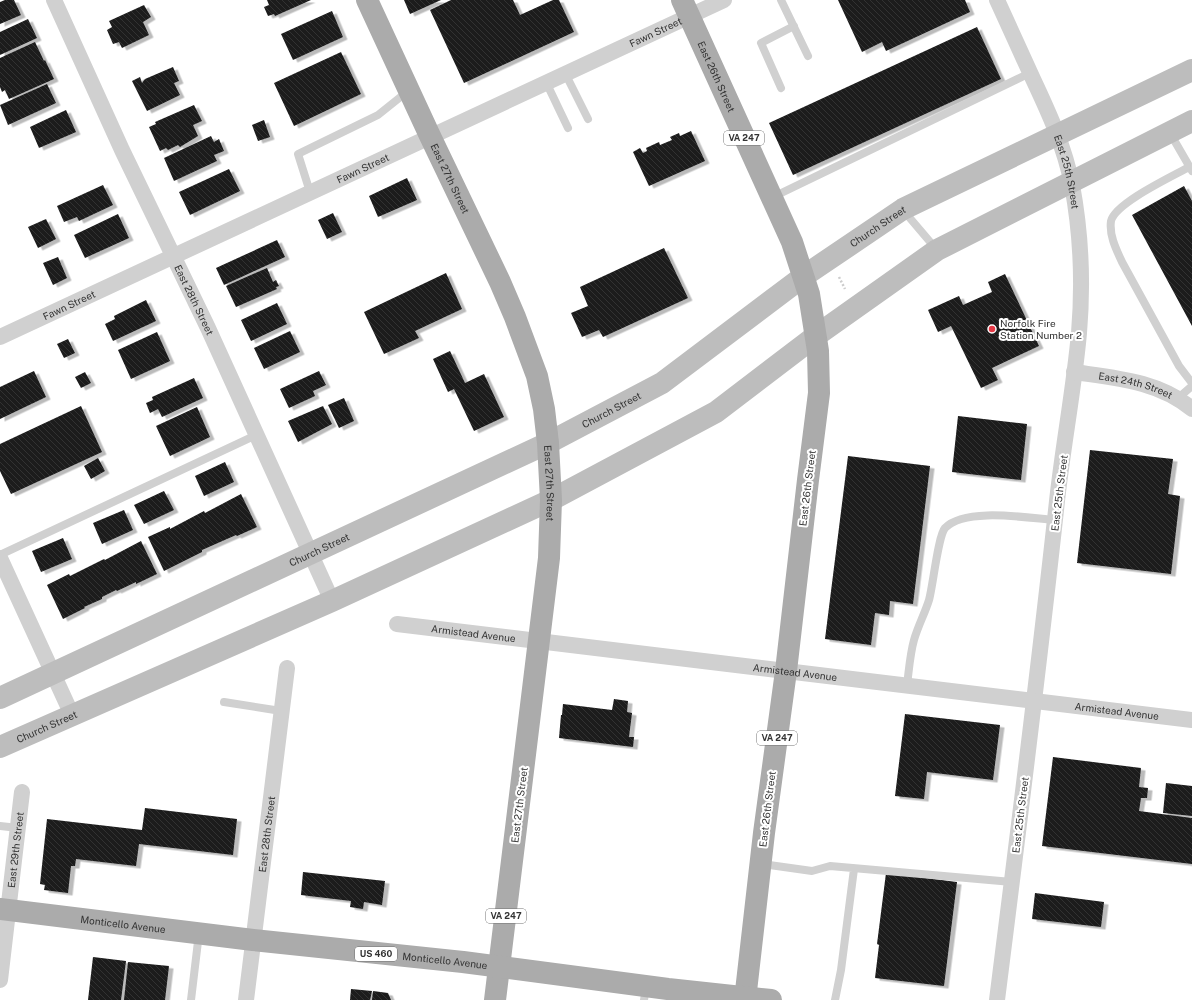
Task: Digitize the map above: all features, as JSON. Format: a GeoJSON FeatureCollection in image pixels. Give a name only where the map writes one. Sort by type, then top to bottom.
{"type":"FeatureCollection","features":[{"type":"Feature","properties":{"kind":"main road","name":"East 27th Street"},"geometry":{"type":"LineString","coordinates":[[367,0],[500,282],[538,376],[544,410],[548,443],[551,500],[549,558],[540,642],[495,1000]]}},
{"type":"Feature","properties":{"kind":"main road","name":"East 26th Street"},"geometry":{"type":"LineString","coordinates":[[686,8],[792,242],[804,276],[817,335],[818,351],[819,393],[786,671],[760,864],[745,999]]}},
{"type":"Feature","properties":{"kind":"main road","name":"Church Street"},"geometry":{"type":"LineString","coordinates":[[0,698],[548,443],[662,382],[804,276],[903,209],[1192,70]]}},
{"type":"Feature","properties":{"kind":"main road","name":"Church Street"},"geometry":{"type":"LineString","coordinates":[[0,747],[332,601],[551,500],[716,412],[817,335],[937,250],[1192,121]]}},
{"type":"Feature","properties":{"kind":"main road","name":"Monticello Avenue"},"geometry":{"type":"LineString","coordinates":[[4,910],[253,940],[499,967],[645,993],[772,1000]]}},
{"type":"Feature","properties":{"kind":"street","name":"East 28th Street"},"geometry":{"type":"LineString","coordinates":[[54,0],[122,150],[174,256],[332,601]]}},
{"type":"Feature","properties":{"kind":"street","name":"Fawn Street"},"geometry":{"type":"LineString","coordinates":[[0,337],[565,74],[686,8],[724,0]]}},
{"type":"Feature","properties":{"kind":"street","name":"East 25th Street"},"geometry":{"type":"LineString","coordinates":[[997,0],[1057,135],[1071,182],[1076,214],[1080,273],[1079,331],[997,1000]]}},
{"type":"Feature","properties":{"kind":"street","name":"East 24th Street"},"geometry":{"type":"LineString","coordinates":[[1074,372],[1133,381],[1156,387],[1192,409]]}},
{"type":"Feature","properties":{"kind":"street"},"geometry":{"type":"LineString","coordinates":[[0,556],[72,715]]}},
{"type":"Feature","properties":{"kind":"street","name":"Armistead Avenue"},"geometry":{"type":"LineString","coordinates":[[397,624],[1192,720]]}},
{"type":"Feature","properties":{"kind":"street","name":"East 28th Street"},"geometry":{"type":"LineString","coordinates":[[246,1000],[287,668]]}},
{"type":"Feature","properties":{"kind":"street","name":"East 29th Street"},"geometry":{"type":"LineString","coordinates":[[0,980],[4,910],[18,828],[22,792]]}},
{"type":"Feature","properties":{"kind":"lane"},"geometry":{"type":"LineString","coordinates":[[781,0],[808,56]]}},
{"type":"Feature","properties":{"kind":"lane"},"geometry":{"type":"LineString","coordinates":[[781,88],[760,43],[794,26]]}},
{"type":"Feature","properties":{"kind":"lane"},"geometry":{"type":"LineString","coordinates":[[772,198],[1030,73]]}},
{"type":"Feature","properties":{"kind":"lane"},"geometry":{"type":"LineString","coordinates":[[565,74],[588,119]]}},
{"type":"Feature","properties":{"kind":"lane"},"geometry":{"type":"LineString","coordinates":[[546,82],[568,128]]}},
{"type":"Feature","properties":{"kind":"lane"},"geometry":{"type":"LineString","coordinates":[[310,192],[298,154],[378,115],[409,90]]}},
{"type":"Feature","properties":{"kind":"lane"},"geometry":{"type":"LineString","coordinates":[[1169,132],[1191,169],[1131,199],[1119,208],[1112,219],[1110,231],[1122,262],[1179,366],[1192,383]]}},
{"type":"Feature","properties":{"kind":"lane"},"geometry":{"type":"LineString","coordinates":[[903,209],[937,250]]}},
{"type":"Feature","properties":{"kind":"lane"},"geometry":{"type":"LineString","coordinates":[[1177,399],[1192,386]]}},
{"type":"Feature","properties":{"kind":"lane"},"geometry":{"type":"LineString","coordinates":[[0,556],[256,435]]}},
{"type":"Feature","properties":{"kind":"lane"},"geometry":{"type":"LineString","coordinates":[[907,685],[913,641],[929,599],[940,540],[945,528],[956,521],[970,516],[988,515],[1056,520]]}},
{"type":"Feature","properties":{"kind":"lane"},"geometry":{"type":"LineString","coordinates":[[224,702],[281,711]]}},
{"type":"Feature","properties":{"kind":"lane"},"geometry":{"type":"LineString","coordinates":[[0,826],[18,828]]}},
{"type":"Feature","properties":{"kind":"lane"},"geometry":{"type":"LineString","coordinates":[[760,864],[812,871],[830,866],[1012,882]]}},
{"type":"Feature","properties":{"kind":"lane"},"geometry":{"type":"LineString","coordinates":[[835,1000],[841,970],[854,869]]}},
{"type":"Feature","properties":{"kind":"lane"},"geometry":{"type":"LineString","coordinates":[[191,1000],[199,933]]}},
{"type":"Feature","properties":{"kind":"path"},"geometry":{"type":"LineString","coordinates":[[836,271],[847,293]]}},
{"type":"Feature","properties":{"kind":"building"},"geometry":{"type":"Polygon","coordinates":[[[5,0],[14,0],[21,15],[0,24],[0,2],[5,0]]]}},
{"type":"Feature","properties":{"kind":"building"},"geometry":{"type":"Polygon","coordinates":[[[267,0],[311,0],[275,16],[274,14],[268,16],[264,7],[269,5],[267,0]]]}},
{"type":"Feature","properties":{"kind":"building"},"geometry":{"type":"Polygon","coordinates":[[[404,0],[441,0],[410,14],[404,0]]]}},
{"type":"Feature","properties":{"kind":"building"},"geometry":{"type":"Polygon","coordinates":[[[451,0],[513,0],[520,15],[553,0],[559,0],[574,32],[464,83],[430,10],[451,0]]]}},
{"type":"Feature","properties":{"kind":"building"},"geometry":{"type":"Polygon","coordinates":[[[838,0],[965,0],[970,12],[886,51],[882,42],[862,52],[838,0]]]}},
{"type":"Feature","properties":{"kind":"building"},"geometry":{"type":"Polygon","coordinates":[[[144,5],[151,17],[143,22],[149,35],[122,48],[119,42],[113,44],[107,30],[112,27],[109,21],[144,5]]]}},
{"type":"Feature","properties":{"kind":"building"},"geometry":{"type":"Polygon","coordinates":[[[332,11],[343,37],[293,60],[281,34],[332,11]]]}},
{"type":"Feature","properties":{"kind":"building"},"geometry":{"type":"Polygon","coordinates":[[[28,19],[37,38],[0,55],[0,32],[28,19]]]}},
{"type":"Feature","properties":{"kind":"building"},"geometry":{"type":"Polygon","coordinates":[[[977,27],[1001,79],[793,175],[769,123],[977,27]]]}},
{"type":"Feature","properties":{"kind":"building"},"geometry":{"type":"Polygon","coordinates":[[[35,42],[54,79],[9,99],[5,90],[2,92],[0,87],[0,58],[35,42]]]}},
{"type":"Feature","properties":{"kind":"building"},"geometry":{"type":"Polygon","coordinates":[[[341,52],[361,94],[294,126],[274,83],[341,52]]]}},
{"type":"Feature","properties":{"kind":"building"},"geometry":{"type":"Polygon","coordinates":[[[173,67],[179,81],[174,83],[180,95],[147,111],[132,81],[140,77],[142,83],[145,79],[173,67]]]}},
{"type":"Feature","properties":{"kind":"building"},"geometry":{"type":"Polygon","coordinates":[[[47,84],[56,103],[8,125],[0,105],[47,84]]]}},
{"type":"Feature","properties":{"kind":"building"},"geometry":{"type":"Polygon","coordinates":[[[194,105],[202,121],[193,125],[198,136],[180,147],[178,145],[168,150],[166,148],[160,151],[149,127],[156,124],[155,122],[194,105]]]}},
{"type":"Feature","properties":{"kind":"building"},"geometry":{"type":"Polygon","coordinates":[[[66,110],[76,132],[39,148],[30,127],[66,110]]]}},
{"type":"Feature","properties":{"kind":"building"},"geometry":{"type":"Polygon","coordinates":[[[264,120],[270,137],[258,141],[252,125],[264,120]]]}},
{"type":"Feature","properties":{"kind":"building"},"geometry":{"type":"Polygon","coordinates":[[[691,131],[705,161],[649,186],[633,152],[640,148],[643,153],[647,151],[646,148],[659,142],[660,145],[672,140],[670,137],[679,133],[680,136],[691,131]]]}},
{"type":"Feature","properties":{"kind":"building"},"geometry":{"type":"Polygon","coordinates":[[[211,136],[214,142],[219,139],[224,151],[214,155],[217,161],[174,181],[164,158],[211,136]]]}},
{"type":"Feature","properties":{"kind":"building"},"geometry":{"type":"Polygon","coordinates":[[[229,169],[240,191],[190,215],[179,192],[229,169]]]}},
{"type":"Feature","properties":{"kind":"building"},"geometry":{"type":"Polygon","coordinates":[[[407,178],[417,200],[378,217],[369,196],[407,178]]]}},
{"type":"Feature","properties":{"kind":"building"},"geometry":{"type":"Polygon","coordinates":[[[103,185],[113,205],[79,221],[77,217],[64,222],[57,206],[103,185]]]}},
{"type":"Feature","properties":{"kind":"building"},"geometry":{"type":"Polygon","coordinates":[[[1184,186],[1192,201],[1192,326],[1132,215],[1184,186]]]}},
{"type":"Feature","properties":{"kind":"building"},"geometry":{"type":"Polygon","coordinates":[[[333,213],[342,232],[327,239],[318,220],[333,213]]]}},
{"type":"Feature","properties":{"kind":"building"},"geometry":{"type":"Polygon","coordinates":[[[118,214],[129,238],[85,258],[74,235],[118,214]]]}},
{"type":"Feature","properties":{"kind":"building"},"geometry":{"type":"Polygon","coordinates":[[[46,219],[56,239],[38,248],[28,227],[46,219]]]}},
{"type":"Feature","properties":{"kind":"building"},"geometry":{"type":"Polygon","coordinates":[[[277,240],[285,257],[224,285],[216,268],[277,240]]]}},
{"type":"Feature","properties":{"kind":"building"},"geometry":{"type":"Polygon","coordinates":[[[664,248],[688,298],[603,337],[599,330],[582,337],[571,313],[588,306],[580,287],[664,248]]]}},
{"type":"Feature","properties":{"kind":"building"},"geometry":{"type":"Polygon","coordinates":[[[58,257],[67,278],[53,285],[43,263],[58,257]]]}},
{"type":"Feature","properties":{"kind":"building"},"geometry":{"type":"Polygon","coordinates":[[[267,268],[273,282],[276,280],[279,286],[276,287],[277,289],[236,307],[226,286],[267,268]]]}},
{"type":"Feature","properties":{"kind":"building"},"geometry":{"type":"Polygon","coordinates":[[[446,273],[462,309],[415,331],[419,338],[384,354],[364,312],[446,273]]]}},
{"type":"Feature","properties":{"kind":"building","name":"Norfolk Fire Station Number 2"},"geometry":{"type":"Polygon","coordinates":[[[1005,274],[1039,346],[992,368],[998,380],[981,388],[951,326],[938,332],[928,310],[959,296],[963,305],[992,292],[988,282],[1005,274]]]}},
{"type":"Feature","properties":{"kind":"building"},"geometry":{"type":"Polygon","coordinates":[[[146,300],[156,321],[113,341],[105,324],[115,319],[114,316],[146,300]]]}},
{"type":"Feature","properties":{"kind":"building"},"geometry":{"type":"Polygon","coordinates":[[[277,303],[287,324],[251,341],[241,320],[277,303]]]}},
{"type":"Feature","properties":{"kind":"building"},"geometry":{"type":"Polygon","coordinates":[[[290,331],[300,352],[264,369],[254,348],[290,331]]]}},
{"type":"Feature","properties":{"kind":"building"},"geometry":{"type":"Polygon","coordinates":[[[157,332],[170,361],[131,379],[118,350],[157,332]]]}},
{"type":"Feature","properties":{"kind":"building"},"geometry":{"type":"Polygon","coordinates":[[[68,339],[75,353],[64,358],[57,344],[68,339]]]}},
{"type":"Feature","properties":{"kind":"building"},"geometry":{"type":"Polygon","coordinates":[[[450,351],[465,383],[484,374],[504,417],[474,431],[454,389],[448,392],[433,359],[450,351]]]}},
{"type":"Feature","properties":{"kind":"building"},"geometry":{"type":"Polygon","coordinates":[[[34,371],[46,397],[0,419],[0,387],[34,371]]]}},
{"type":"Feature","properties":{"kind":"building"},"geometry":{"type":"Polygon","coordinates":[[[319,371],[326,385],[313,391],[315,396],[289,408],[280,389],[319,371]]]}},
{"type":"Feature","properties":{"kind":"building"},"geometry":{"type":"Polygon","coordinates":[[[85,372],[91,383],[81,388],[75,377],[85,372]]]}},
{"type":"Feature","properties":{"kind":"building"},"geometry":{"type":"Polygon","coordinates":[[[194,378],[203,398],[162,417],[158,409],[150,413],[146,403],[153,400],[152,397],[194,378]]]}},
{"type":"Feature","properties":{"kind":"building"},"geometry":{"type":"Polygon","coordinates":[[[344,398],[354,421],[339,428],[328,405],[344,398]]]}},
{"type":"Feature","properties":{"kind":"building"},"geometry":{"type":"Polygon","coordinates":[[[81,406],[102,452],[11,494],[0,471],[0,444],[81,406]]]}},
{"type":"Feature","properties":{"kind":"building"},"geometry":{"type":"Polygon","coordinates":[[[323,406],[332,424],[298,442],[288,421],[323,406]]]}},
{"type":"Feature","properties":{"kind":"building"},"geometry":{"type":"Polygon","coordinates":[[[197,407],[210,437],[170,456],[156,426],[197,407]]]}},
{"type":"Feature","properties":{"kind":"building"},"geometry":{"type":"Polygon","coordinates":[[[958,416],[1027,424],[1021,480],[952,472],[958,416]]]}},
{"type":"Feature","properties":{"kind":"building"},"geometry":{"type":"Polygon","coordinates":[[[1090,450],[1173,459],[1168,494],[1180,496],[1171,574],[1077,563],[1090,450]]]}},
{"type":"Feature","properties":{"kind":"building"},"geometry":{"type":"Polygon","coordinates":[[[848,456],[930,466],[913,604],[890,601],[889,615],[875,613],[871,645],[825,639],[848,456]]]}},
{"type":"Feature","properties":{"kind":"building"},"geometry":{"type":"Polygon","coordinates":[[[98,458],[105,471],[91,479],[84,466],[98,458]]]}},
{"type":"Feature","properties":{"kind":"building"},"geometry":{"type":"Polygon","coordinates":[[[225,462],[234,482],[204,496],[195,476],[225,462]]]}},
{"type":"Feature","properties":{"kind":"building"},"geometry":{"type":"Polygon","coordinates":[[[164,491],[174,510],[144,524],[134,505],[164,491]]]}},
{"type":"Feature","properties":{"kind":"building"},"geometry":{"type":"Polygon","coordinates":[[[241,494],[257,527],[202,550],[202,552],[164,571],[148,537],[170,527],[170,529],[204,511],[205,513],[241,494]]]}},
{"type":"Feature","properties":{"kind":"building"},"geometry":{"type":"Polygon","coordinates":[[[124,510],[133,530],[102,544],[93,523],[124,510]]]}},
{"type":"Feature","properties":{"kind":"building"},"geometry":{"type":"Polygon","coordinates":[[[63,538],[72,559],[41,572],[32,551],[63,538]]]}},
{"type":"Feature","properties":{"kind":"building"},"geometry":{"type":"Polygon","coordinates":[[[141,541],[157,574],[136,584],[136,582],[117,591],[116,590],[63,619],[47,585],[69,574],[70,576],[104,559],[105,560],[141,541]]]}},
{"type":"Feature","properties":{"kind":"building"},"geometry":{"type":"Polygon","coordinates":[[[614,699],[628,701],[627,712],[632,713],[629,737],[634,737],[633,747],[559,738],[563,704],[612,710],[614,699]]]}},
{"type":"Feature","properties":{"kind":"building"},"geometry":{"type":"Polygon","coordinates":[[[905,714],[1000,725],[993,780],[927,772],[924,799],[895,796],[905,714]]]}},
{"type":"Feature","properties":{"kind":"building"},"geometry":{"type":"Polygon","coordinates":[[[1053,757],[1141,768],[1139,787],[1148,788],[1147,798],[1141,798],[1139,811],[1192,818],[1192,864],[1042,846],[1053,757]]]}},
{"type":"Feature","properties":{"kind":"building"},"geometry":{"type":"Polygon","coordinates":[[[1166,783],[1192,786],[1192,816],[1163,813],[1166,783]]]}},
{"type":"Feature","properties":{"kind":"building"},"geometry":{"type":"Polygon","coordinates":[[[145,808],[237,819],[233,855],[139,844],[136,866],[76,859],[75,866],[71,866],[68,893],[44,890],[45,885],[40,884],[47,819],[142,830],[145,808]]]}},
{"type":"Feature","properties":{"kind":"building"},"geometry":{"type":"Polygon","coordinates":[[[303,872],[385,881],[382,905],[364,902],[363,909],[350,907],[351,901],[301,895],[303,872]]]}},
{"type":"Feature","properties":{"kind":"building"},"geometry":{"type":"Polygon","coordinates":[[[886,873],[957,882],[944,986],[875,978],[879,945],[877,944],[886,873]]]}},
{"type":"Feature","properties":{"kind":"building"},"geometry":{"type":"Polygon","coordinates":[[[1035,893],[1104,902],[1101,927],[1032,919],[1035,893]]]}},
{"type":"Feature","properties":{"kind":"building"},"geometry":{"type":"Polygon","coordinates":[[[93,957],[126,961],[121,1000],[88,1000],[93,957]]]}},
{"type":"Feature","properties":{"kind":"building"},"geometry":{"type":"Polygon","coordinates":[[[128,962],[169,966],[165,1000],[124,1000],[128,962]]]}},
{"type":"Feature","properties":{"kind":"building"},"geometry":{"type":"Polygon","coordinates":[[[351,989],[372,991],[370,1000],[350,1000],[351,989]]]}},
{"type":"Feature","properties":{"kind":"building"},"geometry":{"type":"Polygon","coordinates":[[[373,991],[388,993],[391,1000],[372,1000],[373,991]]]}},
{"type":"Feature","properties":{"kind":"place","name":"Norfolk Fire Station Number 2"},"geometry":{"type":"Point","coordinates":[992,329]}}]}
